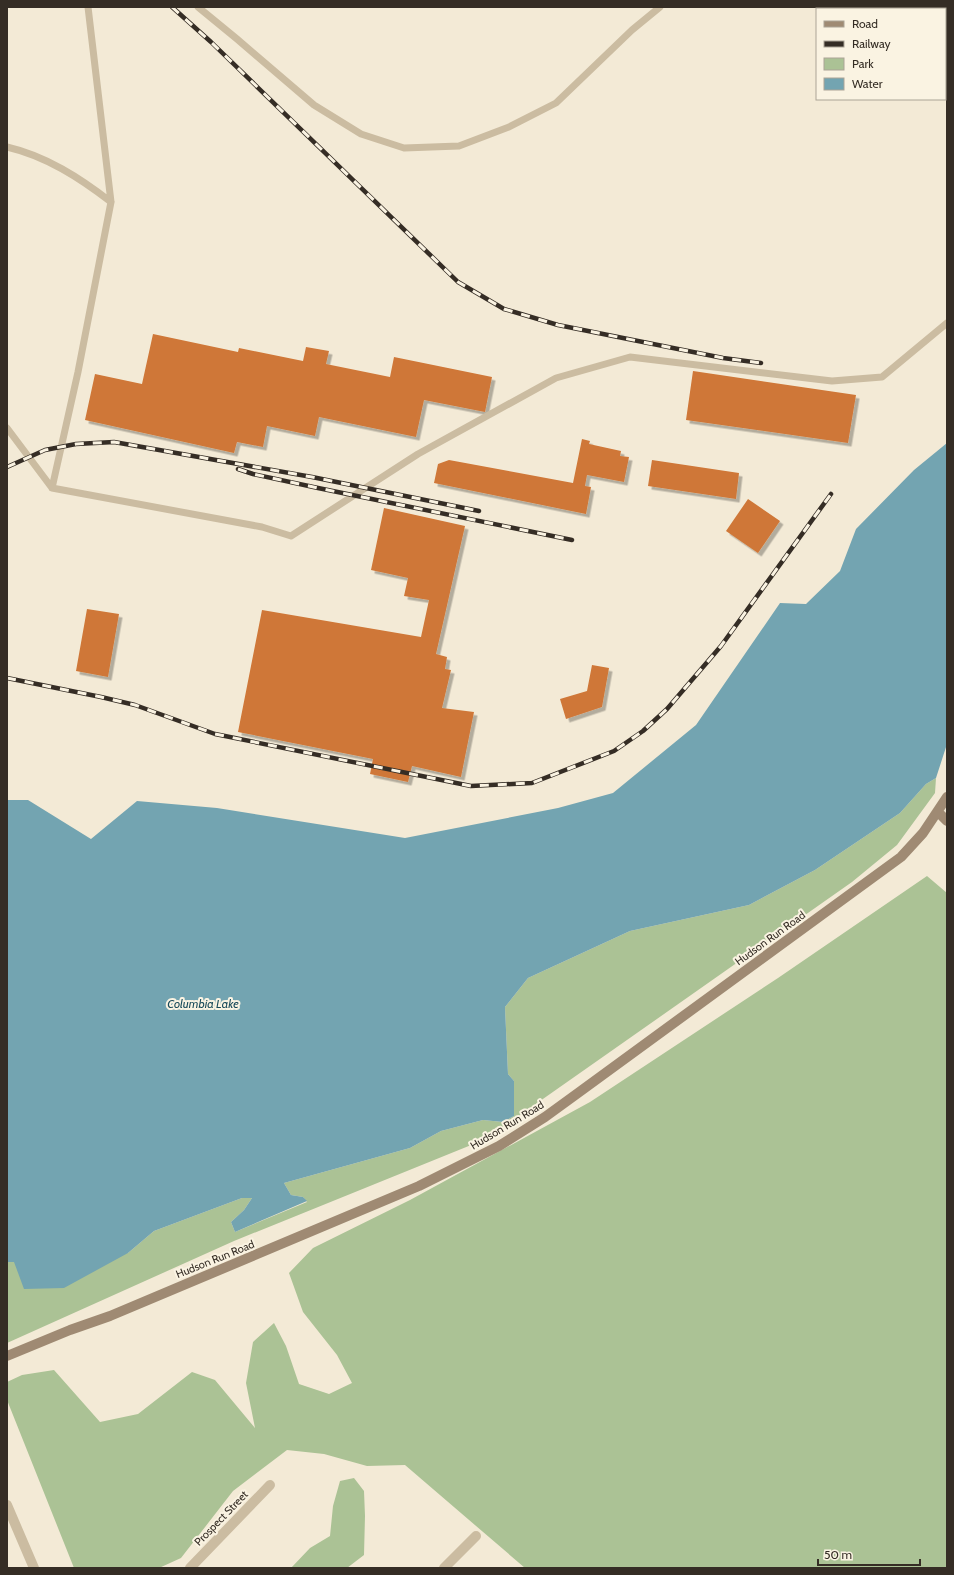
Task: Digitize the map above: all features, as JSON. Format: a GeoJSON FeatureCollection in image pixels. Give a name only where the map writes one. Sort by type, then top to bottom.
{"type":"FeatureCollection","features":[{"type":"Feature","properties":{"kind":"main road","name":"Hudson Run Road"},"geometry":{"type":"LineString","coordinates":[[7,1356],[110,1316],[218,1269],[278,1246],[382,1202],[472,1160],[498,1146],[545,1117],[901,857],[923,833],[947,797]]}},
{"type":"Feature","properties":{"kind":"main road"},"geometry":{"type":"LineString","coordinates":[[938,812],[947,821]]}},
{"type":"Feature","properties":{"kind":"street","name":"Prospect Street"},"geometry":{"type":"LineString","coordinates":[[190,1568],[270,1485]]}},
{"type":"Feature","properties":{"kind":"street"},"geometry":{"type":"LineString","coordinates":[[7,1505],[34,1568]]}},
{"type":"Feature","properties":{"kind":"street"},"geometry":{"type":"LineString","coordinates":[[444,1568],[476,1536]]}},
{"type":"Feature","properties":{"kind":"lane"},"geometry":{"type":"LineString","coordinates":[[52,488],[78,372],[111,202],[88,7]]}},
{"type":"Feature","properties":{"kind":"lane"},"geometry":{"type":"LineString","coordinates":[[198,7],[314,105],[361,134],[404,148],[459,146],[510,127],[556,103],[632,30],[660,7]]}},
{"type":"Feature","properties":{"kind":"lane"},"geometry":{"type":"LineString","coordinates":[[7,147],[25,152],[60,168],[87,184],[111,202]]}},
{"type":"Feature","properties":{"kind":"lane"},"geometry":{"type":"LineString","coordinates":[[7,428],[52,488],[262,527],[291,536],[418,454],[556,378],[630,357],[832,381],[882,377],[947,323]]}},
{"type":"Feature","properties":{"kind":"green space"},"geometry":{"type":"Polygon","coordinates":[[[936,778],[935,793],[897,845],[852,882],[486,1139],[234,1241],[7,1343],[7,1262],[128,1253],[154,1231],[242,1198],[252,1198],[244,1210],[231,1222],[235,1232],[307,1202],[303,1197],[291,1195],[284,1183],[410,1148],[441,1131],[483,1120],[503,1122],[514,1116],[514,1081],[508,1074],[505,1007],[528,978],[630,931],[749,905],[815,870],[900,813],[926,784],[936,778]]]}},
{"type":"Feature","properties":{"kind":"green space"},"geometry":{"type":"Polygon","coordinates":[[[927,876],[947,893],[947,1568],[525,1568],[405,1465],[367,1466],[324,1454],[287,1450],[233,1491],[181,1558],[159,1568],[74,1568],[7,1400],[7,1382],[22,1375],[54,1370],[100,1422],[138,1414],[192,1372],[215,1380],[255,1428],[246,1383],[253,1342],[274,1323],[286,1346],[299,1384],[329,1394],[352,1383],[337,1355],[303,1312],[289,1273],[313,1248],[410,1200],[590,1102],[778,978],[927,876]]]}},
{"type":"Feature","properties":{"kind":"green space"},"geometry":{"type":"Polygon","coordinates":[[[354,1478],[364,1491],[364,1555],[347,1568],[291,1568],[310,1548],[330,1536],[333,1506],[340,1481],[354,1478]]]}},
{"type":"Feature","properties":{"kind":"water","name":"Columbia Lake"},"geometry":{"type":"Polygon","coordinates":[[[947,443],[947,744],[936,778],[926,784],[900,813],[815,870],[749,905],[630,931],[528,978],[505,1007],[508,1074],[514,1081],[514,1116],[503,1122],[483,1120],[441,1131],[410,1148],[284,1183],[291,1195],[303,1197],[307,1201],[235,1232],[231,1222],[244,1210],[252,1198],[242,1198],[154,1231],[128,1253],[64,1288],[24,1289],[14,1262],[7,1262],[7,800],[28,800],[91,839],[137,801],[217,808],[405,838],[558,808],[613,793],[696,725],[780,603],[806,604],[840,571],[856,529],[914,470],[947,443]]]}},
{"type":"Feature","properties":{"kind":"building"},"geometry":{"type":"Polygon","coordinates":[[[153,334],[238,352],[239,348],[303,361],[306,347],[329,351],[326,364],[390,377],[394,357],[492,377],[485,412],[424,400],[416,437],[319,417],[315,436],[267,426],[263,447],[237,442],[234,453],[85,420],[95,374],[142,384],[153,334]]]}},
{"type":"Feature","properties":{"kind":"building"},"geometry":{"type":"Polygon","coordinates":[[[693,371],[856,395],[848,443],[686,420],[693,371]]]}},
{"type":"Feature","properties":{"kind":"building"},"geometry":{"type":"Polygon","coordinates":[[[582,439],[590,441],[589,444],[621,451],[620,456],[629,457],[624,482],[587,475],[585,486],[591,487],[586,514],[434,483],[438,464],[449,460],[573,483],[582,439]]]}},
{"type":"Feature","properties":{"kind":"building"},"geometry":{"type":"Polygon","coordinates":[[[652,460],[739,473],[736,499],[648,486],[652,460]]]}},
{"type":"Feature","properties":{"kind":"building"},"geometry":{"type":"Polygon","coordinates":[[[748,499],[780,521],[758,553],[726,531],[748,499]]]}},
{"type":"Feature","properties":{"kind":"building"},"geometry":{"type":"Polygon","coordinates":[[[384,508],[465,526],[436,654],[447,657],[445,669],[451,670],[442,708],[474,712],[461,777],[412,766],[408,782],[370,774],[373,759],[238,732],[262,610],[421,637],[429,600],[404,596],[408,578],[371,570],[384,508]]]}},
{"type":"Feature","properties":{"kind":"building"},"geometry":{"type":"Polygon","coordinates":[[[87,609],[119,614],[108,677],[76,671],[87,609]]]}},
{"type":"Feature","properties":{"kind":"building"},"geometry":{"type":"Polygon","coordinates":[[[592,665],[609,668],[602,707],[566,719],[560,699],[587,691],[592,665]]]}},
{"type":"Feature","properties":{"kind":"railway"},"geometry":{"type":"LineString","coordinates":[[172,7],[211,42],[458,282],[504,309],[558,325],[723,358],[761,363]]}},
{"type":"Feature","properties":{"kind":"railway"},"geometry":{"type":"LineString","coordinates":[[7,467],[45,450],[76,444],[114,442],[312,477],[479,511]]}},
{"type":"Feature","properties":{"kind":"railway"},"geometry":{"type":"LineString","coordinates":[[238,469],[253,474],[318,488],[572,540]]}},
{"type":"Feature","properties":{"kind":"railway"},"geometry":{"type":"LineString","coordinates":[[7,678],[135,705],[215,734],[471,786],[532,783],[614,751],[643,731],[667,709],[721,646],[831,494]]}}]}
